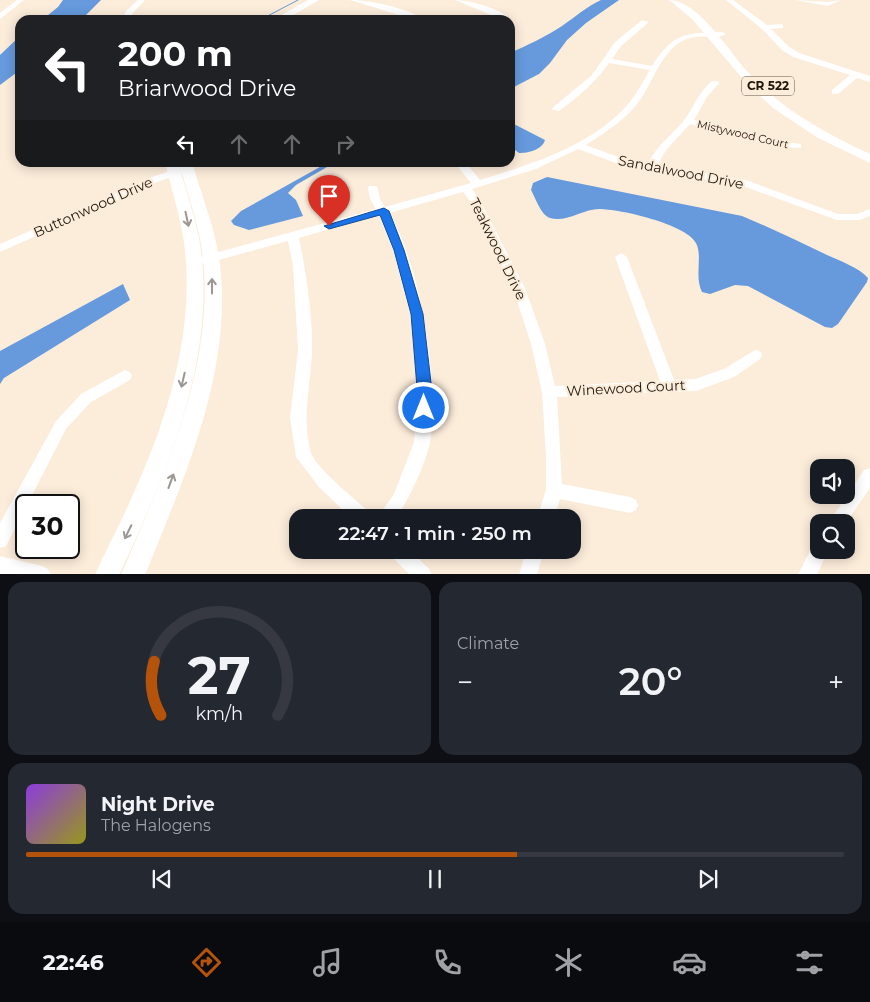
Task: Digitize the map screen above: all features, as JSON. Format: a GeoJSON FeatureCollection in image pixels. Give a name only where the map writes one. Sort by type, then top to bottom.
{"type":"FeatureCollection","features":[{"type":"Feature","properties":{"kind":"main road"},"geometry":{"type":"LineString","coordinates":[[276,15],[304,0]]}},
{"type":"Feature","properties":{"kind":"main road"},"geometry":{"type":"LineString","coordinates":[[287,15],[315,0]]}},
{"type":"Feature","properties":{"kind":"main road","name":"CR 522"},"geometry":{"type":"LineString","coordinates":[[673,0],[717,34],[782,98],[826,127],[870,150]]}},
{"type":"Feature","properties":{"kind":"main road","name":"CR 522"},"geometry":{"type":"LineString","coordinates":[[684,0],[705,15],[753,84],[777,105],[824,136],[870,159]]}},
{"type":"Feature","properties":{"kind":"main road"},"geometry":{"type":"LineString","coordinates":[[133,574],[161,508],[188,434],[200,387],[212,312],[203,260],[187,219],[179,167]]}},
{"type":"Feature","properties":{"kind":"main road"},"geometry":{"type":"LineString","coordinates":[[107,574],[143,502],[179,395],[189,354],[203,260]]}},
{"type":"Feature","properties":{"kind":"street"},"geometry":{"type":"LineString","coordinates":[[0,17],[21,0]]}},
{"type":"Feature","properties":{"kind":"street"},"geometry":{"type":"LineString","coordinates":[[128,15],[142,0]]}},
{"type":"Feature","properties":{"kind":"street"},"geometry":{"type":"LineString","coordinates":[[353,0],[405,15]]}},
{"type":"Feature","properties":{"kind":"street"},"geometry":{"type":"LineString","coordinates":[[369,4],[377,0]]}},
{"type":"Feature","properties":{"kind":"street"},"geometry":{"type":"LineString","coordinates":[[458,0],[500,15]]}},
{"type":"Feature","properties":{"kind":"street"},"geometry":{"type":"LineString","coordinates":[[729,0],[765,27],[785,48],[796,55],[870,79]]}},
{"type":"Feature","properties":{"kind":"street"},"geometry":{"type":"LineString","coordinates":[[798,0],[828,4],[838,0]]}},
{"type":"Feature","properties":{"kind":"street"},"geometry":{"type":"LineString","coordinates":[[556,109],[591,81],[618,44],[645,22]]}},
{"type":"Feature","properties":{"kind":"street"},"geometry":{"type":"LineString","coordinates":[[765,27],[780,26]]}},
{"type":"Feature","properties":{"kind":"street"},"geometry":{"type":"LineString","coordinates":[[203,260],[384,211],[532,167],[578,146],[608,126],[632,105],[664,54],[680,39],[717,34]]}},
{"type":"Feature","properties":{"kind":"street"},"geometry":{"type":"LineString","coordinates":[[606,60],[655,69]]}},
{"type":"Feature","properties":{"kind":"street"},"geometry":{"type":"LineString","coordinates":[[835,92],[855,75]]}},
{"type":"Feature","properties":{"kind":"street"},"geometry":{"type":"LineString","coordinates":[[652,166],[656,154],[688,121],[706,89],[715,83]]}},
{"type":"Feature","properties":{"kind":"street","name":"Mistywood Court"},"geometry":{"type":"LineString","coordinates":[[688,121],[777,144],[798,146]]}},
{"type":"Feature","properties":{"kind":"street","name":"Sandalwood Drive"},"geometry":{"type":"LineString","coordinates":[[578,146],[624,162],[742,182],[837,217],[859,217],[870,212]]}},
{"type":"Feature","properties":{"kind":"street","name":"Buttonwood Drive"},"geometry":{"type":"LineString","coordinates":[[0,248],[177,167]]}},
{"type":"Feature","properties":{"kind":"street","name":"Teakwood Drive"},"geometry":{"type":"LineString","coordinates":[[462,167],[472,186],[476,202],[519,288],[538,344],[549,392],[554,456],[554,490],[548,509]]}},
{"type":"Feature","properties":{"kind":"street"},"geometry":{"type":"LineString","coordinates":[[373,188],[375,199],[384,211],[399,250],[417,314],[425,391],[422,442],[401,498],[392,509]]}},
{"type":"Feature","properties":{"kind":"street"},"geometry":{"type":"LineString","coordinates":[[293,236],[300,266],[306,350],[298,418],[304,457],[325,482],[354,509]]}},
{"type":"Feature","properties":{"kind":"street"},"geometry":{"type":"LineString","coordinates":[[621,257],[669,386]]}},
{"type":"Feature","properties":{"kind":"street","name":"Winewood Court"},"geometry":{"type":"LineString","coordinates":[[549,392],[696,385],[728,373],[755,355]]}},
{"type":"Feature","properties":{"kind":"street"},"geometry":{"type":"LineString","coordinates":[[0,540],[61,425],[86,398],[125,376]]}},
{"type":"Feature","properties":{"kind":"street"},"geometry":{"type":"LineString","coordinates":[[843,514],[870,475]]}},
{"type":"Feature","properties":{"kind":"street"},"geometry":{"type":"LineString","coordinates":[[554,490],[630,505]]}},
{"type":"Feature","properties":{"kind":"street"},"geometry":{"type":"LineString","coordinates":[[407,559],[423,574]]}},
{"type":"Feature","properties":{"kind":"street"},"geometry":{"type":"LineString","coordinates":[[528,574],[532,559]]}},
{"type":"Feature","properties":{"kind":"street"},"geometry":{"type":"LineString","coordinates":[[808,574],[815,559]]}},
{"type":"Feature","properties":{"kind":"street"},"geometry":{"type":"LineString","coordinates":[[0,565],[42,574]]}},
{"type":"Feature","properties":{"kind":"water"},"geometry":{"type":"Polygon","coordinates":[[[63,0],[101,0],[86,15],[48,15],[63,0]]]}},
{"type":"Feature","properties":{"kind":"water"},"geometry":{"type":"Polygon","coordinates":[[[601,0],[619,0],[586,23],[567,40],[539,74],[515,86],[515,51],[549,34],[601,0]]]}},
{"type":"Feature","properties":{"kind":"water"},"geometry":{"type":"Polygon","coordinates":[[[15,41],[15,74],[0,85],[0,55],[15,41]]]}},
{"type":"Feature","properties":{"kind":"water"},"geometry":{"type":"Polygon","coordinates":[[[515,125],[545,140],[541,146],[534,150],[519,153],[515,150],[515,125]]]}},
{"type":"Feature","properties":{"kind":"water"},"geometry":{"type":"Polygon","coordinates":[[[320,167],[327,167],[296,185],[288,193],[296,200],[303,216],[249,230],[234,225],[231,221],[241,211],[320,167]]]}},
{"type":"Feature","properties":{"kind":"water"},"geometry":{"type":"Polygon","coordinates":[[[547,177],[742,216],[854,267],[868,278],[867,282],[838,324],[832,328],[825,327],[748,286],[735,285],[710,294],[702,292],[699,279],[698,248],[690,236],[652,219],[609,210],[587,211],[562,219],[550,218],[541,210],[531,190],[533,183],[547,177]]]}},
{"type":"Feature","properties":{"kind":"water"},"geometry":{"type":"Polygon","coordinates":[[[123,284],[130,300],[4,378],[0,384],[0,351],[123,284]]]}},
{"type":"Feature","properties":{"kind":"waterway"},"geometry":{"type":"LineString","coordinates":[[270,15],[298,0]]}},
{"type":"Feature","properties":{"kind":"route"},"geometry":{"type":"LineString","coordinates":[[329,226],[384,211],[399,250],[417,314],[425,391],[424,408]]}}]}
